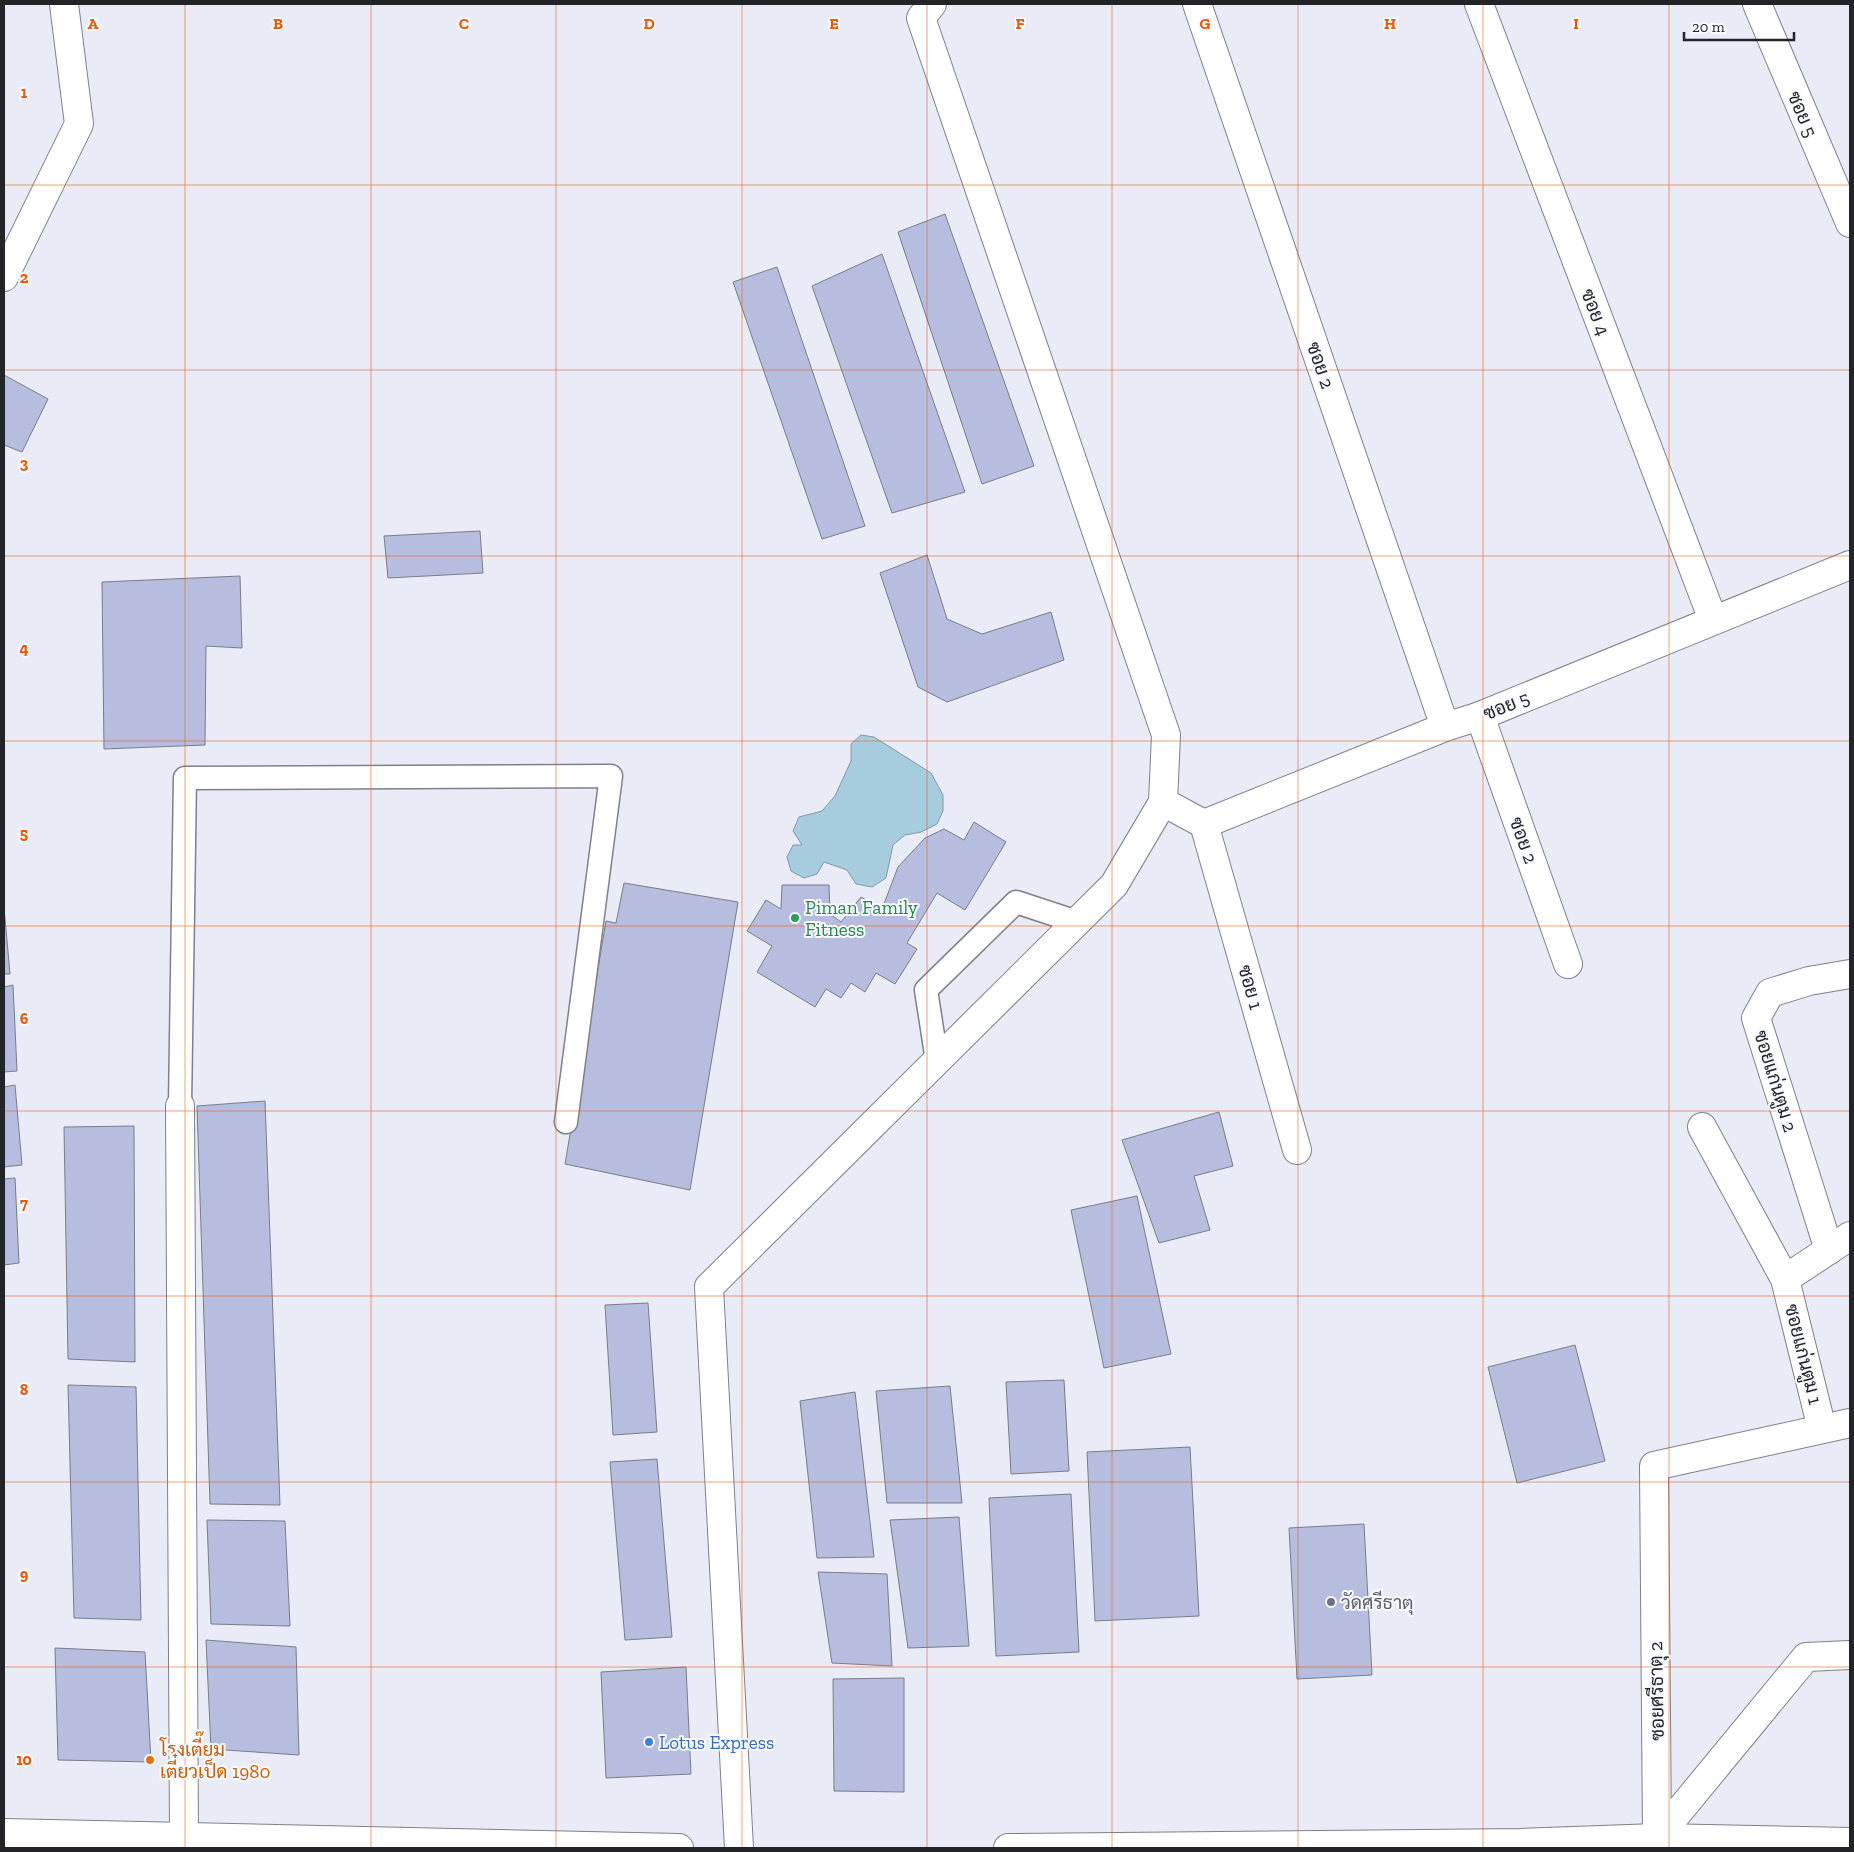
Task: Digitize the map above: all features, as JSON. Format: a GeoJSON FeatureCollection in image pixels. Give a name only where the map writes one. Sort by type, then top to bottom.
{"type":"FeatureCollection","features":[{"type":"Feature","properties":{"kind":"street"},"geometry":{"type":"LineString","coordinates":[[4,277],[79,124],[64,4]]}},
{"type":"Feature","properties":{"kind":"street"},"geometry":{"type":"LineString","coordinates":[[739,1848],[708,1287],[1114,885],[1163,802],[1166,735],[921,18],[932,4]]}},
{"type":"Feature","properties":{"kind":"street","name":"ซอย 2"},"geometry":{"type":"LineString","coordinates":[[1197,4],[1445,727]]}},
{"type":"Feature","properties":{"kind":"street","name":"ซอย 4"},"geometry":{"type":"LineString","coordinates":[[1479,4],[1713,620]]}},
{"type":"Feature","properties":{"kind":"street","name":"ซอย 5"},"geometry":{"type":"LineString","coordinates":[[1756,4],[1850,223]]}},
{"type":"Feature","properties":{"kind":"street","name":"ซอย 5"},"geometry":{"type":"LineString","coordinates":[[1204,824],[1445,727],[1480,716],[1850,565]]}},
{"type":"Feature","properties":{"kind":"street","name":"ซอย 2"},"geometry":{"type":"LineString","coordinates":[[1480,716],[1568,964]]}},
{"type":"Feature","properties":{"kind":"street"},"geometry":{"type":"LineString","coordinates":[[1163,802],[1204,824]]}},
{"type":"Feature","properties":{"kind":"street","name":"ซอย 1"},"geometry":{"type":"LineString","coordinates":[[1204,824],[1297,1150]]}},
{"type":"Feature","properties":{"kind":"street","name":"ซอยแก่นตูม 2"},"geometry":{"type":"LineString","coordinates":[[1840,1243],[1756,1018],[1770,993],[1809,981],[1850,974]]}},
{"type":"Feature","properties":{"kind":"street"},"geometry":{"type":"LineString","coordinates":[[180,1106],[184,1837]]}},
{"type":"Feature","properties":{"kind":"street","name":"ซอยแก่นตูม 1"},"geometry":{"type":"LineString","coordinates":[[1702,1127],[1785,1279],[1822,1429]]}},
{"type":"Feature","properties":{"kind":"street"},"geometry":{"type":"LineString","coordinates":[[1785,1279],[1840,1243]]}},
{"type":"Feature","properties":{"kind":"street","name":"ซอยศรีธาตุ 2"},"geometry":{"type":"LineString","coordinates":[[1657,1838],[1654,1466],[1850,1423]]}},
{"type":"Feature","properties":{"kind":"street"},"geometry":{"type":"LineString","coordinates":[[1657,1838],[1806,1657],[1850,1655]]}},
{"type":"Feature","properties":{"kind":"street"},"geometry":{"type":"LineString","coordinates":[[4,1833],[679,1848]]}},
{"type":"Feature","properties":{"kind":"street"},"geometry":{"type":"LineString","coordinates":[[1008,1848],[1520,1846],[1657,1838],[1850,1842]]}},
{"type":"Feature","properties":{"kind":"lane"},"geometry":{"type":"LineString","coordinates":[[180,1106],[185,778],[611,776],[566,1122]]}},
{"type":"Feature","properties":{"kind":"lane"},"geometry":{"type":"LineString","coordinates":[[937,1061],[926,990],[1016,902],[1077,922]]}},
{"type":"Feature","properties":{"kind":"water"},"geometry":{"type":"Polygon","coordinates":[[[861,735],[874,737],[931,773],[943,795],[943,811],[937,824],[921,832],[905,835],[893,845],[886,878],[872,887],[856,884],[847,870],[824,862],[817,874],[804,878],[791,871],[787,857],[793,845],[802,845],[793,831],[799,817],[822,811],[835,796],[851,761],[851,744],[861,735]]]}},
{"type":"Feature","properties":{"kind":"building"},"geometry":{"type":"Polygon","coordinates":[[[945,214],[1034,466],[982,484],[898,232],[945,214]]]}},
{"type":"Feature","properties":{"kind":"building"},"geometry":{"type":"Polygon","coordinates":[[[882,254],[965,492],[892,513],[812,286],[882,254]]]}},
{"type":"Feature","properties":{"kind":"building"},"geometry":{"type":"Polygon","coordinates":[[[777,267],[865,526],[822,539],[733,282],[777,267]]]}},
{"type":"Feature","properties":{"kind":"building"},"geometry":{"type":"Polygon","coordinates":[[[4,375],[48,399],[22,452],[4,445],[4,375]]]}},
{"type":"Feature","properties":{"kind":"building"},"geometry":{"type":"Polygon","coordinates":[[[480,531],[483,573],[388,578],[384,536],[480,531]]]}},
{"type":"Feature","properties":{"kind":"building"},"geometry":{"type":"Polygon","coordinates":[[[927,555],[947,619],[982,634],[1051,612],[1064,660],[947,702],[918,687],[880,573],[927,555]]]}},
{"type":"Feature","properties":{"kind":"building"},"geometry":{"type":"Polygon","coordinates":[[[240,576],[242,648],[206,646],[205,745],[104,749],[102,582],[240,576]]]}},
{"type":"Feature","properties":{"kind":"building","name":"Piman Family Fitness"},"geometry":{"type":"Polygon","coordinates":[[[974,822],[1006,842],[965,910],[937,893],[907,943],[917,949],[895,984],[876,973],[865,992],[851,983],[841,998],[826,989],[815,1007],[757,972],[772,946],[747,931],[766,900],[781,909],[782,885],[829,885],[830,914],[841,922],[861,897],[882,909],[898,867],[925,838],[944,829],[964,840],[974,822]]]}},
{"type":"Feature","properties":{"kind":"building"},"geometry":{"type":"Polygon","coordinates":[[[624,883],[738,902],[690,1190],[565,1164],[606,921],[616,923],[624,883]]]}},
{"type":"Feature","properties":{"kind":"building"},"geometry":{"type":"Polygon","coordinates":[[[4,907],[10,974],[4,974],[4,907]]]}},
{"type":"Feature","properties":{"kind":"building"},"geometry":{"type":"Polygon","coordinates":[[[13,985],[17,1071],[4,1072],[4,987],[13,985]]]}},
{"type":"Feature","properties":{"kind":"building"},"geometry":{"type":"Polygon","coordinates":[[[15,1085],[22,1165],[4,1167],[4,1087],[15,1085]]]}},
{"type":"Feature","properties":{"kind":"building"},"geometry":{"type":"Polygon","coordinates":[[[265,1101],[280,1505],[210,1504],[197,1106],[265,1101]]]}},
{"type":"Feature","properties":{"kind":"building"},"geometry":{"type":"Polygon","coordinates":[[[1219,1112],[1233,1166],[1194,1176],[1210,1230],[1159,1243],[1122,1140],[1219,1112]]]}},
{"type":"Feature","properties":{"kind":"building"},"geometry":{"type":"Polygon","coordinates":[[[134,1126],[135,1362],[68,1359],[64,1127],[134,1126]]]}},
{"type":"Feature","properties":{"kind":"building"},"geometry":{"type":"Polygon","coordinates":[[[15,1178],[19,1263],[4,1265],[4,1179],[15,1178]]]}},
{"type":"Feature","properties":{"kind":"building"},"geometry":{"type":"Polygon","coordinates":[[[1137,1196],[1171,1354],[1104,1368],[1071,1210],[1137,1196]]]}},
{"type":"Feature","properties":{"kind":"building"},"geometry":{"type":"Polygon","coordinates":[[[648,1303],[657,1432],[613,1435],[605,1305],[648,1303]]]}},
{"type":"Feature","properties":{"kind":"building"},"geometry":{"type":"Polygon","coordinates":[[[1575,1345],[1605,1461],[1517,1483],[1488,1367],[1575,1345]]]}},
{"type":"Feature","properties":{"kind":"building"},"geometry":{"type":"Polygon","coordinates":[[[1064,1380],[1069,1471],[1011,1474],[1006,1382],[1064,1380]]]}},
{"type":"Feature","properties":{"kind":"building"},"geometry":{"type":"Polygon","coordinates":[[[68,1385],[136,1387],[141,1620],[74,1618],[68,1385]]]}},
{"type":"Feature","properties":{"kind":"building"},"geometry":{"type":"Polygon","coordinates":[[[950,1386],[962,1503],[887,1503],[876,1391],[950,1386]]]}},
{"type":"Feature","properties":{"kind":"building"},"geometry":{"type":"Polygon","coordinates":[[[855,1392],[874,1557],[817,1558],[800,1401],[855,1392]]]}},
{"type":"Feature","properties":{"kind":"building"},"geometry":{"type":"Polygon","coordinates":[[[1190,1447],[1199,1616],[1095,1621],[1087,1452],[1190,1447]]]}},
{"type":"Feature","properties":{"kind":"building"},"geometry":{"type":"Polygon","coordinates":[[[657,1459],[672,1637],[625,1640],[610,1462],[657,1459]]]}},
{"type":"Feature","properties":{"kind":"building"},"geometry":{"type":"Polygon","coordinates":[[[1071,1494],[1079,1652],[996,1656],[989,1498],[1071,1494]]]}},
{"type":"Feature","properties":{"kind":"building"},"geometry":{"type":"Polygon","coordinates":[[[959,1517],[969,1646],[908,1648],[890,1520],[959,1517]]]}},
{"type":"Feature","properties":{"kind":"building"},"geometry":{"type":"Polygon","coordinates":[[[207,1520],[285,1521],[290,1626],[211,1624],[207,1520]]]}},
{"type":"Feature","properties":{"kind":"building","name":"วัดศรีธาตุ"},"geometry":{"type":"Polygon","coordinates":[[[1364,1524],[1372,1675],[1297,1679],[1289,1528],[1364,1524]]]}},
{"type":"Feature","properties":{"kind":"building"},"geometry":{"type":"Polygon","coordinates":[[[818,1572],[887,1574],[892,1666],[832,1663],[818,1572]]]}},
{"type":"Feature","properties":{"kind":"building"},"geometry":{"type":"Polygon","coordinates":[[[206,1640],[296,1647],[299,1755],[211,1749],[206,1640]]]}},
{"type":"Feature","properties":{"kind":"building"},"geometry":{"type":"Polygon","coordinates":[[[55,1648],[145,1652],[151,1762],[58,1760],[55,1648]]]}},
{"type":"Feature","properties":{"kind":"building"},"geometry":{"type":"Polygon","coordinates":[[[686,1667],[691,1774],[606,1778],[601,1672],[686,1667]]]}},
{"type":"Feature","properties":{"kind":"building"},"geometry":{"type":"Polygon","coordinates":[[[904,1678],[904,1792],[834,1791],[833,1679],[904,1678]]]}},
{"type":"Feature","properties":{"kind":"place","name":"Piman Family Fitness"},"geometry":{"type":"Point","coordinates":[795,918]}},
{"type":"Feature","properties":{"kind":"place","name":"วัดศรีธาตุ"},"geometry":{"type":"Point","coordinates":[1331,1602]}},
{"type":"Feature","properties":{"kind":"place","name":"Lotus Express"},"geometry":{"type":"Point","coordinates":[649,1742]}},
{"type":"Feature","properties":{"kind":"place","name":"โรงเตี๊ยม เตี๋ยวเป็ด 1980"},"geometry":{"type":"Point","coordinates":[150,1760]}}]}
